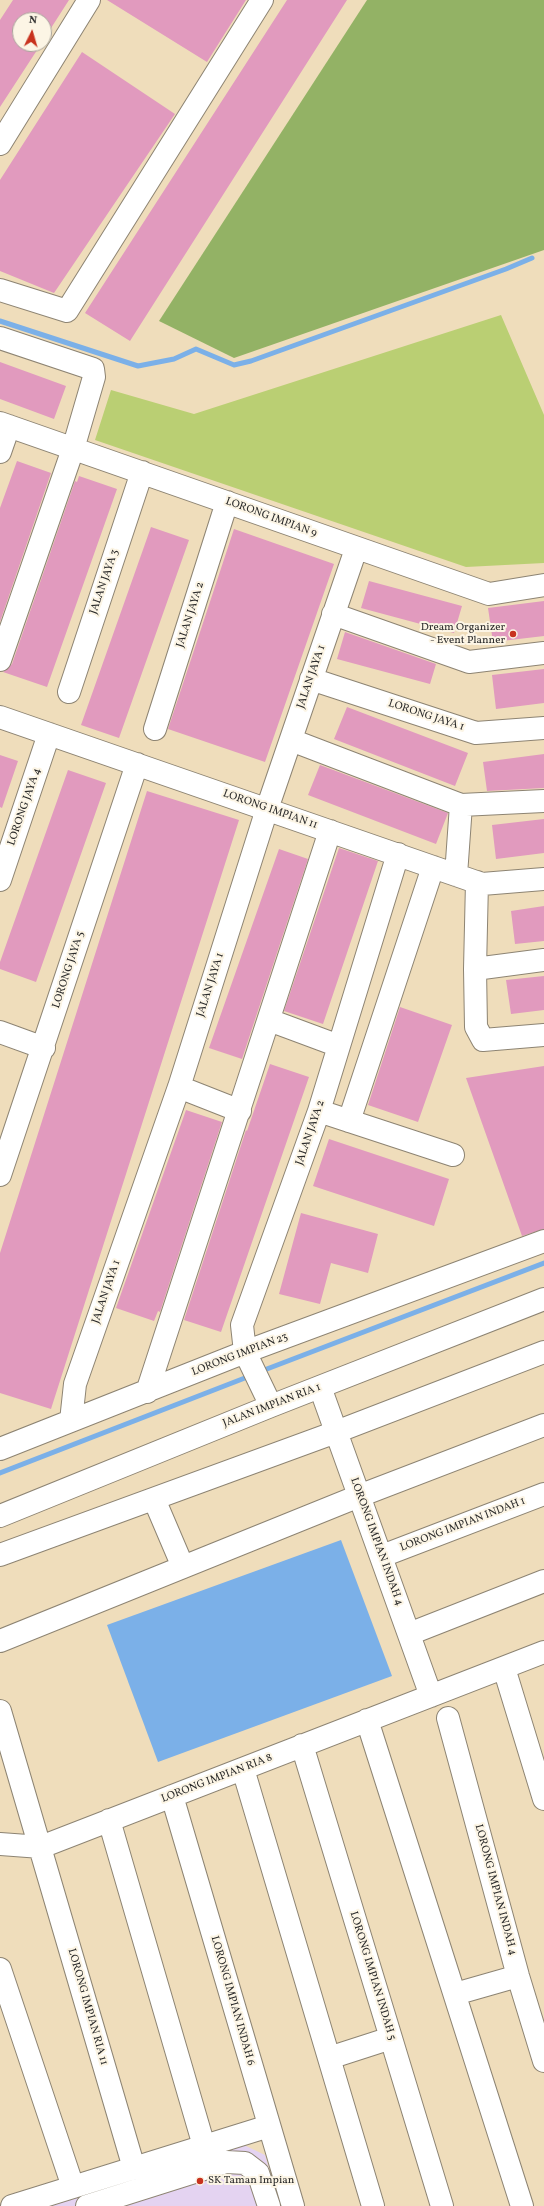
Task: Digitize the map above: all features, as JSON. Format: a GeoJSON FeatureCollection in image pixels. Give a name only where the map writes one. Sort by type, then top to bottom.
{"type":"FeatureCollection","features":[{"type":"Feature","properties":{"kind":"street"},"geometry":{"type":"LineString","coordinates":[[0,144],[89,0]]}},
{"type":"Feature","properties":{"kind":"street"},"geometry":{"type":"LineString","coordinates":[[0,290],[67,311],[262,0]]}},
{"type":"Feature","properties":{"kind":"street"},"geometry":{"type":"LineString","coordinates":[[0,338],[93,369],[94,377],[73,449],[0,660]]}},
{"type":"Feature","properties":{"kind":"street"},"geometry":{"type":"LineString","coordinates":[[0,452],[5,425]]}},
{"type":"Feature","properties":{"kind":"street","name":"LORONG IMPIAN 9"},"geometry":{"type":"LineString","coordinates":[[5,425],[227,502],[356,549],[489,594],[544,585]]}},
{"type":"Feature","properties":{"kind":"street","name":"JALAN JAYA 3"},"geometry":{"type":"LineString","coordinates":[[69,692],[142,472]]}},
{"type":"Feature","properties":{"kind":"street","name":"JALAN JAYA 2"},"geometry":{"type":"LineString","coordinates":[[155,729],[227,502]]}},
{"type":"Feature","properties":{"kind":"street","name":"JALAN JAYA 1"},"geometry":{"type":"LineString","coordinates":[[71,1421],[75,1384],[179,1087],[267,809],[356,549]]}},
{"type":"Feature","properties":{"kind":"street"},"geometry":{"type":"LineString","coordinates":[[334,614],[469,662],[544,653]]}},
{"type":"Feature","properties":{"kind":"street","name":"LORONG JAYA 1"},"geometry":{"type":"LineString","coordinates":[[311,679],[476,733],[544,728]]}},
{"type":"Feature","properties":{"kind":"street","name":"LORONG IMPIAN 11"},"geometry":{"type":"LineString","coordinates":[[0,717],[482,884],[544,879]]}},
{"type":"Feature","properties":{"kind":"street","name":"LORONG JAYA 4"},"geometry":{"type":"LineString","coordinates":[[0,880],[49,734]]}},
{"type":"Feature","properties":{"kind":"street"},"geometry":{"type":"LineString","coordinates":[[291,740],[460,805],[544,801]]}},
{"type":"Feature","properties":{"kind":"street","name":"LORONG JAYA 5"},"geometry":{"type":"LineString","coordinates":[[0,1175],[44,1048],[137,764]]}},
{"type":"Feature","properties":{"kind":"street"},"geometry":{"type":"LineString","coordinates":[[456,875],[460,805]]}},
{"type":"Feature","properties":{"kind":"street"},"geometry":{"type":"LineString","coordinates":[[147,1392],[240,1111],[330,831]]}},
{"type":"Feature","properties":{"kind":"street","name":"JALAN JAYA 2"},"geometry":{"type":"LineString","coordinates":[[267,1397],[249,1360],[242,1325],[319,1111],[398,854]]}},
{"type":"Feature","properties":{"kind":"street"},"geometry":{"type":"LineString","coordinates":[[349,1121],[433,867]]}},
{"type":"Feature","properties":{"kind":"street"},"geometry":{"type":"LineString","coordinates":[[477,882],[475,968],[476,1027],[483,1040],[544,1035]]}},
{"type":"Feature","properties":{"kind":"street"},"geometry":{"type":"LineString","coordinates":[[475,968],[544,960]]}},
{"type":"Feature","properties":{"kind":"street"},"geometry":{"type":"LineString","coordinates":[[269,1020],[339,1046]]}},
{"type":"Feature","properties":{"kind":"street"},"geometry":{"type":"LineString","coordinates":[[0,1032],[44,1048]]}},
{"type":"Feature","properties":{"kind":"street"},"geometry":{"type":"LineString","coordinates":[[179,1087],[240,1111]]}},
{"type":"Feature","properties":{"kind":"street"},"geometry":{"type":"LineString","coordinates":[[319,1111],[453,1155]]}},
{"type":"Feature","properties":{"kind":"street","name":"LORONG IMPIAN 23"},"geometry":{"type":"LineString","coordinates":[[0,1449],[147,1392],[249,1360],[544,1241]]}},
{"type":"Feature","properties":{"kind":"street","name":"JALAN IMPIAN RIA 1"},"geometry":{"type":"LineString","coordinates":[[0,1516],[267,1397],[320,1388],[544,1299]]}},
{"type":"Feature","properties":{"kind":"street"},"geometry":{"type":"LineString","coordinates":[[0,1555],[336,1432],[544,1352]]}},
{"type":"Feature","properties":{"kind":"street","name":"LORONG IMPIAN INDAH 4"},"geometry":{"type":"LineString","coordinates":[[320,1388],[382,1556],[431,1696]]}},
{"type":"Feature","properties":{"kind":"street"},"geometry":{"type":"LineString","coordinates":[[0,1641],[359,1496],[544,1425]]}},
{"type":"Feature","properties":{"kind":"street","name":"LORONG IMPIAN INDAH 1"},"geometry":{"type":"LineString","coordinates":[[382,1556],[544,1494]]}},
{"type":"Feature","properties":{"kind":"street"},"geometry":{"type":"LineString","coordinates":[[154,1499],[183,1567]]}},
{"type":"Feature","properties":{"kind":"street"},"geometry":{"type":"LineString","coordinates":[[409,1634],[544,1581]]}},
{"type":"Feature","properties":{"kind":"street","name":"LORONG IMPIAN RIA 8"},"geometry":{"type":"LineString","coordinates":[[0,1844],[41,1847],[544,1652]]}},
{"type":"Feature","properties":{"kind":"street"},"geometry":{"type":"LineString","coordinates":[[504,1668],[544,1799]]}},
{"type":"Feature","properties":{"kind":"street","name":"LORONG IMPIAN RIA 11"},"geometry":{"type":"LineString","coordinates":[[0,1713],[10,1777],[41,1847],[134,2168]]}},
{"type":"Feature","properties":{"kind":"street","name":"LORONG IMPIAN INDAH 4"},"geometry":{"type":"LineString","coordinates":[[448,1718],[518,1976],[544,2061]]}},
{"type":"Feature","properties":{"kind":"street"},"geometry":{"type":"LineString","coordinates":[[368,1720],[522,2206]]}},
{"type":"Feature","properties":{"kind":"street","name":"LORONG IMPIAN INDAH 5"},"geometry":{"type":"LineString","coordinates":[[302,1745],[442,2206]]}},
{"type":"Feature","properties":{"kind":"street"},"geometry":{"type":"LineString","coordinates":[[243,1769],[373,2206]]}},
{"type":"Feature","properties":{"kind":"street","name":"LORONG IMPIAN INDAH 6"},"geometry":{"type":"LineString","coordinates":[[172,1796],[293,2206]]}},
{"type":"Feature","properties":{"kind":"street"},"geometry":{"type":"LineString","coordinates":[[109,1820],[204,2146]]}},
{"type":"Feature","properties":{"kind":"street"},"geometry":{"type":"LineString","coordinates":[[0,1969],[73,2187]]}},
{"type":"Feature","properties":{"kind":"street"},"geometry":{"type":"LineString","coordinates":[[455,1994],[518,1976]]}},
{"type":"Feature","properties":{"kind":"street"},"geometry":{"type":"LineString","coordinates":[[329,2058],[391,2038]]}},
{"type":"Feature","properties":{"kind":"street"},"geometry":{"type":"LineString","coordinates":[[12,2206],[269,2126]]}},
{"type":"Feature","properties":{"kind":"street"},"geometry":{"type":"LineString","coordinates":[[87,2206],[226,2162],[245,2163],[258,2173],[269,2206]]}},
{"type":"Feature","properties":{"kind":"shaded area","name":"SK Taman Impian"},"geometry":{"type":"Polygon","coordinates":[[[244,2145],[265,2155],[280,2206],[48,2206],[244,2145]]]}},
{"type":"Feature","properties":{"kind":"green space"},"geometry":{"type":"Polygon","coordinates":[[[367,0],[544,0],[544,250],[234,358],[159,321],[367,0]]]}},
{"type":"Feature","properties":{"kind":"green space"},"geometry":{"type":"Polygon","coordinates":[[[501,315],[544,415],[544,563],[466,567],[95,440],[111,390],[194,414],[501,315]]]}},
{"type":"Feature","properties":{"kind":"water"},"geometry":{"type":"Polygon","coordinates":[[[341,1540],[392,1676],[158,1762],[107,1625],[341,1540]]]}},
{"type":"Feature","properties":{"kind":"building"},"geometry":{"type":"Polygon","coordinates":[[[13,0],[69,0],[52,27],[52,12],[12,12],[12,52],[36,52],[0,107],[0,20],[13,0]]]}},
{"type":"Feature","properties":{"kind":"building"},"geometry":{"type":"Polygon","coordinates":[[[107,0],[246,0],[207,62],[107,0]]]}},
{"type":"Feature","properties":{"kind":"building"},"geometry":{"type":"Polygon","coordinates":[[[287,0],[347,0],[130,341],[85,313],[287,0]]]}},
{"type":"Feature","properties":{"kind":"building"},"geometry":{"type":"Polygon","coordinates":[[[82,52],[175,114],[54,293],[0,271],[0,180],[82,52]]]}},
{"type":"Feature","properties":{"kind":"building"},"geometry":{"type":"Polygon","coordinates":[[[0,362],[66,386],[54,419],[0,399],[0,362]]]}},
{"type":"Feature","properties":{"kind":"building"},"geometry":{"type":"Polygon","coordinates":[[[17,461],[51,473],[0,622],[0,508],[17,461]]]}},
{"type":"Feature","properties":{"kind":"building"},"geometry":{"type":"Polygon","coordinates":[[[79,476],[117,489],[47,687],[3,672],[12,664],[75,481],[77,482],[79,476]]]}},
{"type":"Feature","properties":{"kind":"building"},"geometry":{"type":"Polygon","coordinates":[[[151,527],[189,540],[119,738],[81,725],[151,527]]]}},
{"type":"Feature","properties":{"kind":"building"},"geometry":{"type":"Polygon","coordinates":[[[234,529],[334,564],[265,762],[168,729],[234,529]]]}},
{"type":"Feature","properties":{"kind":"building"},"geometry":{"type":"Polygon","coordinates":[[[369,581],[462,606],[454,633],[361,608],[369,581]]]}},
{"type":"Feature","properties":{"kind":"building"},"geometry":{"type":"Polygon","coordinates":[[[544,601],[544,636],[493,642],[488,608],[544,601]]]}},
{"type":"Feature","properties":{"kind":"building"},"geometry":{"type":"Polygon","coordinates":[[[345,632],[436,664],[430,684],[337,659],[345,632]]]}},
{"type":"Feature","properties":{"kind":"building"},"geometry":{"type":"Polygon","coordinates":[[[544,669],[544,703],[496,709],[492,675],[544,669]]]}},
{"type":"Feature","properties":{"kind":"building"},"geometry":{"type":"Polygon","coordinates":[[[347,707],[468,753],[455,786],[334,739],[347,707]]]}},
{"type":"Feature","properties":{"kind":"building"},"geometry":{"type":"Polygon","coordinates":[[[544,754],[544,788],[487,791],[483,762],[544,754]]]}},
{"type":"Feature","properties":{"kind":"building"},"geometry":{"type":"Polygon","coordinates":[[[0,755],[18,761],[2,808],[0,807],[0,755]]]}},
{"type":"Feature","properties":{"kind":"building"},"geometry":{"type":"Polygon","coordinates":[[[320,765],[448,813],[436,844],[308,795],[320,765]]]}},
{"type":"Feature","properties":{"kind":"building"},"geometry":{"type":"Polygon","coordinates":[[[68,770],[106,783],[36,982],[0,969],[0,962],[68,770]]]}},
{"type":"Feature","properties":{"kind":"building"},"geometry":{"type":"Polygon","coordinates":[[[147,791],[239,820],[51,1409],[0,1393],[0,1253],[147,791]]]}},
{"type":"Feature","properties":{"kind":"building"},"geometry":{"type":"Polygon","coordinates":[[[544,819],[544,853],[496,859],[492,825],[544,819]]]}},
{"type":"Feature","properties":{"kind":"building"},"geometry":{"type":"Polygon","coordinates":[[[339,848],[378,861],[323,1024],[284,1011],[339,848]]]}},
{"type":"Feature","properties":{"kind":"building"},"geometry":{"type":"Polygon","coordinates":[[[279,849],[308,859],[242,1059],[209,1048],[279,849]]]}},
{"type":"Feature","properties":{"kind":"building"},"geometry":{"type":"Polygon","coordinates":[[[544,906],[544,941],[515,944],[511,911],[544,906]]]}},
{"type":"Feature","properties":{"kind":"building"},"geometry":{"type":"Polygon","coordinates":[[[544,976],[544,1010],[511,1014],[506,980],[544,976]]]}},
{"type":"Feature","properties":{"kind":"building"},"geometry":{"type":"Polygon","coordinates":[[[400,1007],[452,1025],[418,1122],[368,1105],[400,1007]]]}},
{"type":"Feature","properties":{"kind":"building"},"geometry":{"type":"Polygon","coordinates":[[[270,1064],[309,1077],[221,1332],[184,1320],[246,1130],[247,1131],[270,1064]]]}},
{"type":"Feature","properties":{"kind":"building"},"geometry":{"type":"Polygon","coordinates":[[[544,1066],[544,1229],[522,1236],[466,1078],[544,1066]]]}},
{"type":"Feature","properties":{"kind":"building"},"geometry":{"type":"Polygon","coordinates":[[[186,1110],[222,1122],[160,1312],[158,1311],[154,1321],[116,1308],[186,1110]]]}},
{"type":"Feature","properties":{"kind":"building"},"geometry":{"type":"Polygon","coordinates":[[[329,1139],[449,1179],[434,1226],[313,1186],[329,1139]]]}},
{"type":"Feature","properties":{"kind":"building"},"geometry":{"type":"Polygon","coordinates":[[[301,1213],[378,1234],[368,1273],[331,1263],[320,1304],[279,1294],[301,1213]]]}},
{"type":"Feature","properties":{"kind":"waterway"},"geometry":{"type":"LineString","coordinates":[[0,321],[138,366],[174,359],[196,349],[234,365],[251,361],[506,269],[532,258]]}},
{"type":"Feature","properties":{"kind":"waterway"},"geometry":{"type":"LineString","coordinates":[[259,1372],[544,1263]]}},
{"type":"Feature","properties":{"kind":"waterway"},"geometry":{"type":"LineString","coordinates":[[0,1473],[250,1376]]}},
{"type":"Feature","properties":{"kind":"place","name":"Dream Organizer - Event Planner"},"geometry":{"type":"Point","coordinates":[513,634]}},
{"type":"Feature","properties":{"kind":"place","name":"SK Taman Impian"},"geometry":{"type":"Point","coordinates":[200,2181]}}]}
